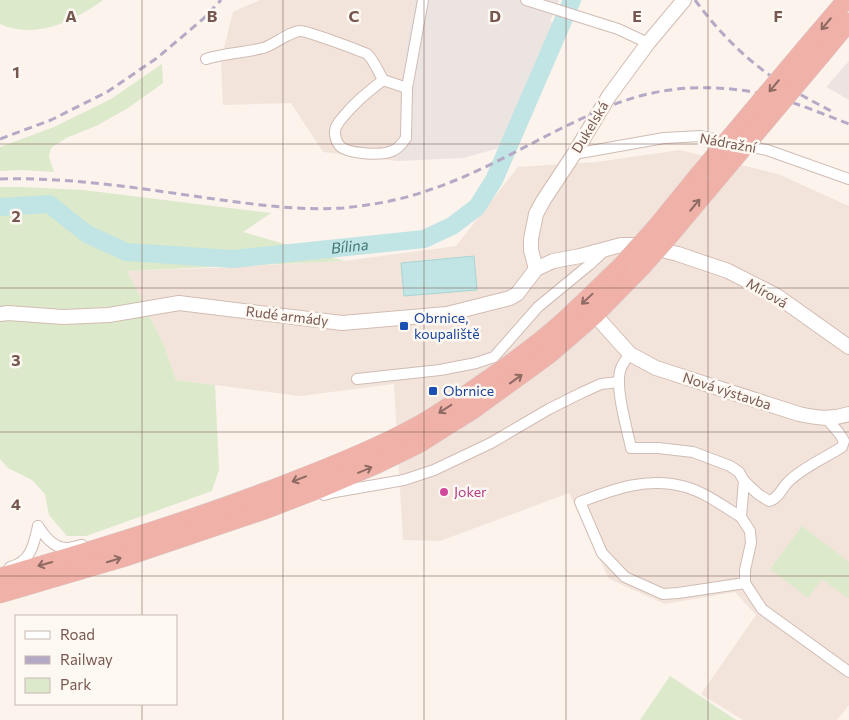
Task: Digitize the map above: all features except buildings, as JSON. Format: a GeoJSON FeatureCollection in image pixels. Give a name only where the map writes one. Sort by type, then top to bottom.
{"type":"FeatureCollection","features":[{"type":"Feature","properties":{"kind":"highway"},"geometry":{"type":"LineString","coordinates":[[0,577],[96,549],[256,496],[376,447],[469,393],[558,325],[622,265],[664,230],[719,177],[813,52],[846,0]]}},
{"type":"Feature","properties":{"kind":"highway"},"geometry":{"type":"LineString","coordinates":[[0,594],[126,556],[265,510],[322,488],[419,444],[473,410],[550,354],[594,315],[642,267],[700,173],[813,52],[849,22]]}},
{"type":"Feature","properties":{"kind":"street"},"geometry":{"type":"LineString","coordinates":[[383,80],[354,104],[337,125],[334,133],[339,146],[359,153],[382,154],[402,145],[406,138],[407,88],[423,0]]}},
{"type":"Feature","properties":{"kind":"street"},"geometry":{"type":"LineString","coordinates":[[526,0],[618,29],[648,44]]}},
{"type":"Feature","properties":{"kind":"street","name":"Dukelská"},"geometry":{"type":"LineString","coordinates":[[536,269],[531,239],[535,219],[543,201],[609,96],[684,0]]}},
{"type":"Feature","properties":{"kind":"street"},"geometry":{"type":"LineString","coordinates":[[206,59],[265,47],[302,31],[367,55],[383,80],[407,88]]}},
{"type":"Feature","properties":{"kind":"street","name":"Nádražní"},"geometry":{"type":"LineString","coordinates":[[574,154],[664,138],[701,136],[767,150],[849,180]]}},
{"type":"Feature","properties":{"kind":"street","name":"Mírová"},"geometry":{"type":"LineString","coordinates":[[606,248],[622,245],[641,245],[678,254],[728,271],[777,296],[849,347]]}},
{"type":"Feature","properties":{"kind":"street"},"geometry":{"type":"LineString","coordinates":[[536,269],[553,261],[580,256],[606,248]]}},
{"type":"Feature","properties":{"kind":"street"},"geometry":{"type":"LineString","coordinates":[[357,379],[440,370],[476,363],[494,357],[538,307],[589,265],[606,248]]}},
{"type":"Feature","properties":{"kind":"street","name":"Rudé armády"},"geometry":{"type":"LineString","coordinates":[[0,314],[63,317],[109,315],[178,303],[342,322],[447,314],[510,298],[517,294],[536,269]]}},
{"type":"Feature","properties":{"kind":"street","name":"Nová výstavba"},"geometry":{"type":"LineString","coordinates":[[594,315],[630,354],[649,365],[798,414],[827,419],[839,418],[849,414]]}},
{"type":"Feature","properties":{"kind":"street"},"geometry":{"type":"LineString","coordinates":[[630,354],[621,368],[619,382],[620,397],[631,448],[658,448],[693,452],[730,466],[739,472],[744,481],[769,502],[773,500],[789,481],[812,464],[842,446],[844,441],[827,419]]}},
{"type":"Feature","properties":{"kind":"street"},"geometry":{"type":"LineString","coordinates":[[265,510],[302,503],[335,492],[404,480],[434,470],[491,443],[580,393],[601,384],[619,382]]}},
{"type":"Feature","properties":{"kind":"street"},"geometry":{"type":"LineString","coordinates":[[741,517],[744,481]]}},
{"type":"Feature","properties":{"kind":"street"},"geometry":{"type":"LineString","coordinates":[[745,583],[663,594],[625,577],[602,553],[580,502],[614,489],[639,484],[658,483],[685,487],[706,496],[741,517],[750,531],[752,543],[745,570],[745,583],[762,609],[849,672]]}},
{"type":"Feature","properties":{"kind":"street"},"geometry":{"type":"LineString","coordinates":[[0,570],[16,566],[29,556],[38,526],[45,537],[64,548],[87,545],[166,521],[191,518]]}},
{"type":"Feature","properties":{"kind":"shaded area"},"geometry":{"type":"Polygon","coordinates":[[[260,0],[414,0],[405,49],[397,161],[323,152],[291,103],[223,105],[221,60],[233,12],[260,0]]]}},
{"type":"Feature","properties":{"kind":"shaded area"},"geometry":{"type":"Polygon","coordinates":[[[414,0],[559,0],[550,21],[558,26],[503,147],[463,158],[397,161],[405,49],[414,0]]]}},
{"type":"Feature","properties":{"kind":"shaded area"},"geometry":{"type":"Polygon","coordinates":[[[849,61],[849,100],[826,87],[849,61]]]}},
{"type":"Feature","properties":{"kind":"shaded area"},"geometry":{"type":"Polygon","coordinates":[[[680,150],[778,174],[849,206],[849,705],[837,720],[743,720],[701,694],[756,615],[735,592],[665,604],[609,579],[569,493],[440,541],[403,540],[394,384],[300,396],[176,380],[164,345],[127,271],[344,261],[456,246],[518,167],[596,162],[680,150]]]}},
{"type":"Feature","properties":{"kind":"green space"},"geometry":{"type":"Polygon","coordinates":[[[0,0],[103,0],[67,21],[41,29],[27,30],[0,24],[0,0]]]}},
{"type":"Feature","properties":{"kind":"green space"},"geometry":{"type":"Polygon","coordinates":[[[162,64],[163,83],[128,108],[96,126],[66,138],[51,148],[49,157],[54,172],[0,171],[0,147],[54,127],[111,99],[162,64]]]}},
{"type":"Feature","properties":{"kind":"green space"},"geometry":{"type":"Polygon","coordinates":[[[0,187],[83,190],[271,213],[243,232],[344,261],[127,271],[164,345],[176,380],[215,385],[219,470],[212,491],[86,536],[67,536],[49,515],[45,494],[32,480],[8,468],[0,459],[0,187]]]}},
{"type":"Feature","properties":{"kind":"green space"},"geometry":{"type":"Polygon","coordinates":[[[802,526],[849,562],[849,599],[822,579],[808,598],[770,569],[802,526]]]}},
{"type":"Feature","properties":{"kind":"green space"},"geometry":{"type":"Polygon","coordinates":[[[670,676],[736,720],[640,720],[670,676]]]}},
{"type":"Feature","properties":{"kind":"water"},"geometry":{"type":"Polygon","coordinates":[[[474,256],[477,290],[404,296],[401,263],[474,256]]]}},
{"type":"Feature","properties":{"kind":"waterway","name":"Bílina"},"geometry":{"type":"LineString","coordinates":[[0,207],[49,204],[87,234],[126,252],[233,259],[424,239],[452,226],[477,207],[494,180],[572,0]]}},
{"type":"Feature","properties":{"kind":"railway"},"geometry":{"type":"LineString","coordinates":[[0,139],[51,120],[107,92],[157,58],[203,19],[221,0]]}},
{"type":"Feature","properties":{"kind":"railway"},"geometry":{"type":"LineString","coordinates":[[695,0],[736,48],[760,68],[792,90],[833,112]]}},
{"type":"Feature","properties":{"kind":"railway"},"geometry":{"type":"LineString","coordinates":[[0,179],[104,184],[241,203],[309,209],[343,208],[376,204],[419,194],[480,170],[562,128],[625,100],[659,92],[705,88],[754,92],[795,104],[849,124]]}},
{"type":"Feature","properties":{"kind":"place","name":"Obrnice, koupaliště"},"geometry":{"type":"Point","coordinates":[404,326]}},
{"type":"Feature","properties":{"kind":"place","name":"Obrnice"},"geometry":{"type":"Point","coordinates":[433,391]}},
{"type":"Feature","properties":{"kind":"place","name":"Joker"},"geometry":{"type":"Point","coordinates":[444,492]}}]}
